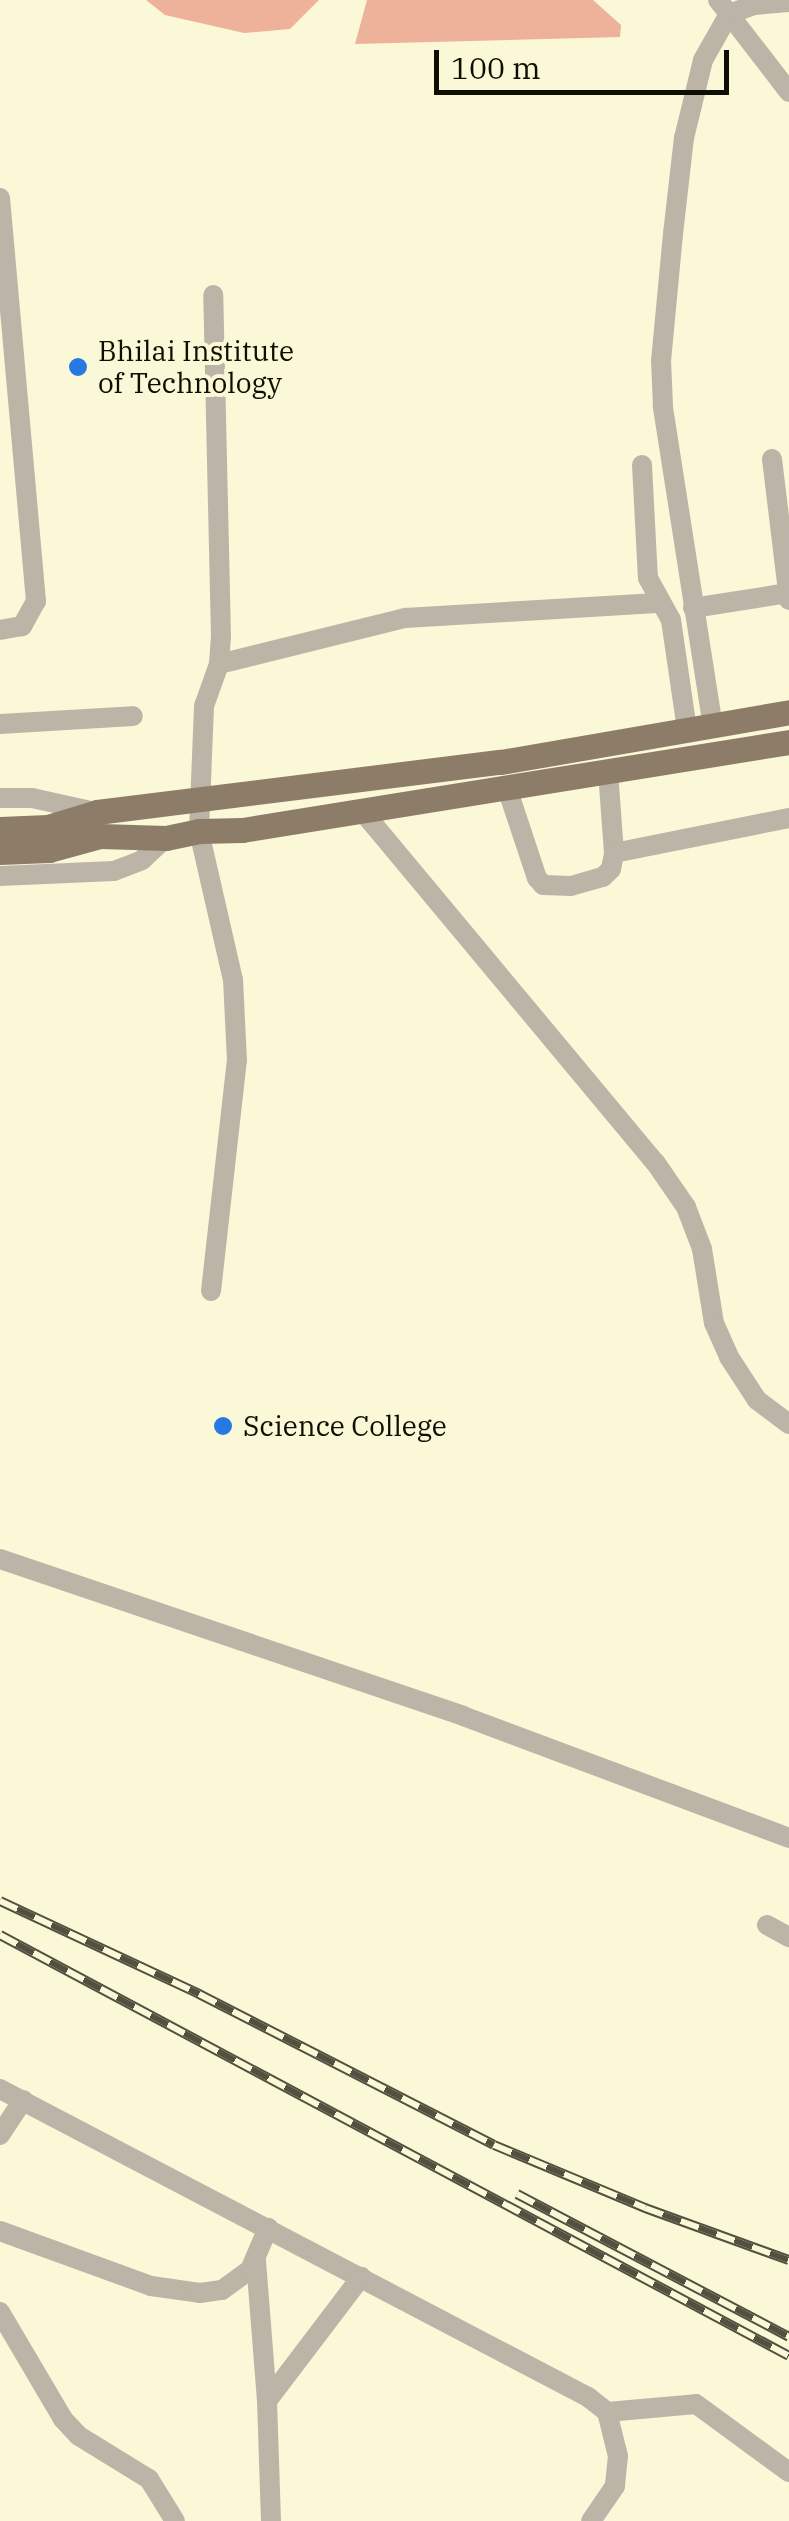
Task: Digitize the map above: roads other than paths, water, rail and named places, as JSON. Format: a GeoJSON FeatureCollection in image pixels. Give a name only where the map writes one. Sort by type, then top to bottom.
{"type":"FeatureCollection","features":[{"type":"Feature","properties":{"kind":"main road"},"geometry":{"type":"LineString","coordinates":[[0,852],[49,838],[97,812],[501,762],[789,712]]}},
{"type":"Feature","properties":{"kind":"main road"},"geometry":{"type":"LineString","coordinates":[[0,830],[49,838],[166,838],[199,830],[242,830],[789,742]]}},
{"type":"Feature","properties":{"kind":"street"},"geometry":{"type":"LineString","coordinates":[[700,729],[693,608],[661,361],[684,138],[697,75],[720,21],[754,5],[789,2]]}},
{"type":"Feature","properties":{"kind":"street"},"geometry":{"type":"LineString","coordinates":[[720,21],[789,92]]}},
{"type":"Feature","properties":{"kind":"street"},"geometry":{"type":"LineString","coordinates":[[0,198],[36,601],[30,620],[22,626],[0,630]]}},
{"type":"Feature","properties":{"kind":"street"},"geometry":{"type":"LineString","coordinates":[[211,1290],[238,1061],[232,980],[199,830],[204,706],[218,664],[212,295]]}},
{"type":"Feature","properties":{"kind":"street"},"geometry":{"type":"LineString","coordinates":[[693,608],[788,596],[772,459]]}},
{"type":"Feature","properties":{"kind":"street"},"geometry":{"type":"LineString","coordinates":[[642,465],[648,578],[671,620],[700,729]]}},
{"type":"Feature","properties":{"kind":"street"},"geometry":{"type":"LineString","coordinates":[[218,664],[405,618],[661,603]]}},
{"type":"Feature","properties":{"kind":"street"},"geometry":{"type":"LineString","coordinates":[[0,724],[133,716]]}},
{"type":"Feature","properties":{"kind":"street"},"geometry":{"type":"LineString","coordinates":[[507,788],[543,885],[571,886],[603,877],[611,869],[614,853],[608,772]]}},
{"type":"Feature","properties":{"kind":"street"},"geometry":{"type":"LineString","coordinates":[[0,798],[32,798],[97,812]]}},
{"type":"Feature","properties":{"kind":"street"},"geometry":{"type":"LineString","coordinates":[[362,812],[602,1104],[655,1162],[686,1207],[702,1249],[714,1323],[729,1358],[758,1400],[789,1424]]}},
{"type":"Feature","properties":{"kind":"street"},"geometry":{"type":"LineString","coordinates":[[614,853],[789,818]]}},
{"type":"Feature","properties":{"kind":"street"},"geometry":{"type":"LineString","coordinates":[[0,876],[114,871],[142,860],[166,838]]}},
{"type":"Feature","properties":{"kind":"street"},"geometry":{"type":"LineString","coordinates":[[0,1558],[463,1716],[789,1838]]}},
{"type":"Feature","properties":{"kind":"street"},"geometry":{"type":"LineString","coordinates":[[767,1925],[789,1937]]}},
{"type":"Feature","properties":{"kind":"street"},"geometry":{"type":"LineString","coordinates":[[0,2089],[588,2397],[607,2412],[618,2456],[615,2486],[591,2521]]}},
{"type":"Feature","properties":{"kind":"street"},"geometry":{"type":"LineString","coordinates":[[0,2135],[23,2100]]}},
{"type":"Feature","properties":{"kind":"street"},"geometry":{"type":"LineString","coordinates":[[268,2228],[256,2261],[267,2401],[270,2521]]}},
{"type":"Feature","properties":{"kind":"street"},"geometry":{"type":"LineString","coordinates":[[0,2231],[167,2290],[222,2290],[256,2261]]}},
{"type":"Feature","properties":{"kind":"street"},"geometry":{"type":"LineString","coordinates":[[267,2401],[361,2277]]}},
{"type":"Feature","properties":{"kind":"street"},"geometry":{"type":"LineString","coordinates":[[0,2312],[63,2419],[80,2436],[149,2479],[175,2521]]}},
{"type":"Feature","properties":{"kind":"street"},"geometry":{"type":"LineString","coordinates":[[607,2412],[696,2404],[789,2472]]}},
{"type":"Feature","properties":{"kind":"railway"},"geometry":{"type":"LineString","coordinates":[[0,1901],[199,1994],[494,2145],[645,2208],[789,2260]]}},
{"type":"Feature","properties":{"kind":"railway"},"geometry":{"type":"LineString","coordinates":[[0,1935],[789,2356]]}},
{"type":"Feature","properties":{"kind":"railway"},"geometry":{"type":"LineString","coordinates":[[517,2194],[789,2337]]}},
{"type":"Feature","properties":{"kind":"place","name":"Bhilai Institute of Technology"},"geometry":{"type":"Point","coordinates":[78,367]}},
{"type":"Feature","properties":{"kind":"place","name":"Science College"},"geometry":{"type":"Point","coordinates":[223,1426]}}]}
